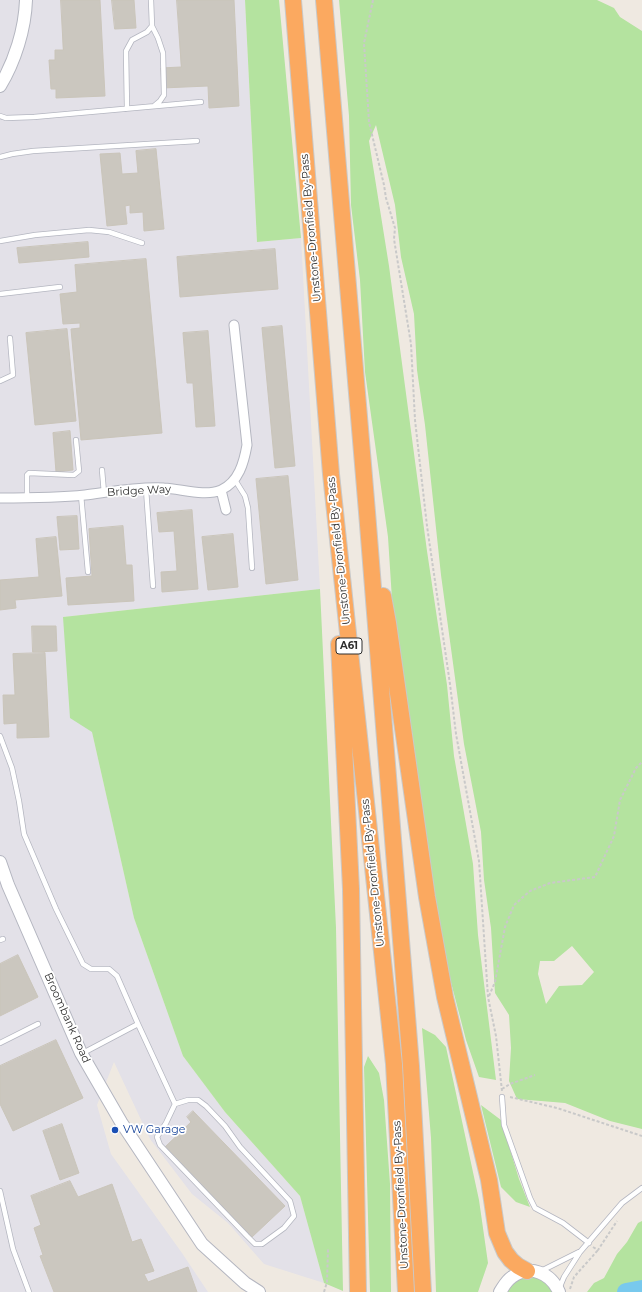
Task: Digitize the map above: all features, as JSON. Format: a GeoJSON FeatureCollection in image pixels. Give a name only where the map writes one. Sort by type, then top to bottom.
{"type":"FeatureCollection","features":[{"type":"Feature","properties":{"kind":"highway","name":"Unstone-Dronfield By-Pass"},"geometry":{"type":"LineString","coordinates":[[293,0],[331,474],[394,1064],[406,1292]]}},
{"type":"Feature","properties":{"kind":"highway","name":"Unstone-Dronfield By-Pass"},"geometry":{"type":"LineString","coordinates":[[324,0],[367,512],[411,1066],[423,1290]]}},
{"type":"Feature","properties":{"kind":"highway","name":"A61"},"geometry":{"type":"LineString","coordinates":[[331,474],[351,889],[358,1292]]}},
{"type":"Feature","properties":{"kind":"highway","name":"A61"},"geometry":{"type":"LineString","coordinates":[[367,512],[388,623],[427,897],[445,997],[487,1172],[496,1233],[505,1252],[511,1260],[533,1272]]}},
{"type":"Feature","properties":{"kind":"street"},"geometry":{"type":"LineString","coordinates":[[0,86],[6,75],[19,41],[26,8],[26,0]]}},
{"type":"Feature","properties":{"kind":"street","name":"Bridge Way"},"geometry":{"type":"LineString","coordinates":[[0,498],[81,495],[146,488],[180,489],[203,494],[221,490],[235,480],[245,460],[247,445],[234,325]]}},
{"type":"Feature","properties":{"kind":"street"},"geometry":{"type":"LineString","coordinates":[[221,490],[226,510]]}},
{"type":"Feature","properties":{"kind":"street","name":"Broombank Road"},"geometry":{"type":"LineString","coordinates":[[0,862],[8,885],[81,1053],[121,1122],[202,1244],[245,1283],[259,1292]]}},
{"type":"Feature","properties":{"kind":"street"},"geometry":{"type":"LineString","coordinates":[[501,1291],[505,1283],[513,1277],[533,1272],[549,1277],[562,1292]]}},
{"type":"Feature","properties":{"kind":"lane"},"geometry":{"type":"LineString","coordinates":[[151,0],[152,26],[163,53],[164,94],[160,101],[154,106]]}},
{"type":"Feature","properties":{"kind":"lane"},"geometry":{"type":"LineString","coordinates":[[128,109],[126,51],[132,40],[147,32],[152,26]]}},
{"type":"Feature","properties":{"kind":"lane"},"geometry":{"type":"LineString","coordinates":[[0,116],[6,118],[34,117],[200,102]]}},
{"type":"Feature","properties":{"kind":"lane"},"geometry":{"type":"LineString","coordinates":[[0,157],[33,151],[197,141]]}},
{"type":"Feature","properties":{"kind":"lane"},"geometry":{"type":"LineString","coordinates":[[0,241],[35,235],[89,230],[109,232],[142,243]]}},
{"type":"Feature","properties":{"kind":"lane"},"geometry":{"type":"LineString","coordinates":[[0,294],[60,287]]}},
{"type":"Feature","properties":{"kind":"lane"},"geometry":{"type":"LineString","coordinates":[[0,381],[12,375],[10,338]]}},
{"type":"Feature","properties":{"kind":"lane"},"geometry":{"type":"LineString","coordinates":[[27,498],[27,475],[29,473],[74,474],[80,471],[76,440]]}},
{"type":"Feature","properties":{"kind":"lane"},"geometry":{"type":"LineString","coordinates":[[102,470],[104,493]]}},
{"type":"Feature","properties":{"kind":"lane"},"geometry":{"type":"LineString","coordinates":[[235,480],[245,496],[248,508],[252,568]]}},
{"type":"Feature","properties":{"kind":"lane"},"geometry":{"type":"LineString","coordinates":[[146,488],[153,586]]}},
{"type":"Feature","properties":{"kind":"lane"},"geometry":{"type":"LineString","coordinates":[[81,495],[88,572]]}},
{"type":"Feature","properties":{"kind":"lane"},"geometry":{"type":"LineString","coordinates":[[0,736],[12,768],[24,834],[56,909],[83,964],[91,969],[109,969],[117,976],[175,1104]]}},
{"type":"Feature","properties":{"kind":"lane"},"geometry":{"type":"LineString","coordinates":[[0,1043],[38,1024]]}},
{"type":"Feature","properties":{"kind":"lane"},"geometry":{"type":"LineString","coordinates":[[81,1053],[138,1024]]}},
{"type":"Feature","properties":{"kind":"lane"},"geometry":{"type":"LineString","coordinates":[[502,1098],[504,1125],[535,1208],[563,1223],[589,1243]]}},
{"type":"Feature","properties":{"kind":"lane"},"geometry":{"type":"LineString","coordinates":[[188,1100],[198,1100],[206,1106],[225,1126],[240,1147],[290,1201],[294,1216],[284,1228],[262,1244],[255,1244],[168,1155],[160,1145],[157,1137],[175,1104],[188,1100]]}},
{"type":"Feature","properties":{"kind":"lane"},"geometry":{"type":"LineString","coordinates":[[562,1292],[564,1277],[580,1252],[622,1203],[642,1188]]}},
{"type":"Feature","properties":{"kind":"lane"},"geometry":{"type":"LineString","coordinates":[[0,1191],[13,1249],[29,1292]]}},
{"type":"Feature","properties":{"kind":"lane"},"geometry":{"type":"LineString","coordinates":[[533,1272],[580,1252]]}},
{"type":"Feature","properties":{"kind":"path"},"geometry":{"type":"LineString","coordinates":[[373,0],[364,43],[370,122],[386,198],[395,228],[394,240],[411,344],[415,420],[427,526],[456,734],[479,861],[488,997],[496,1036],[502,1098],[508,1097],[557,1108],[642,1136]]}},
{"type":"Feature","properties":{"kind":"path"},"geometry":{"type":"LineString","coordinates":[[488,997],[495,982],[505,927],[514,905],[530,891],[550,883],[595,878],[614,836],[620,800],[636,768],[642,762]]}},
{"type":"Feature","properties":{"kind":"path"},"geometry":{"type":"LineString","coordinates":[[502,1089],[510,1084],[535,1075]]}},
{"type":"Feature","properties":{"kind":"path"},"geometry":{"type":"LineString","coordinates":[[562,1292],[598,1250],[619,1218]]}},
{"type":"Feature","properties":{"kind":"path"},"geometry":{"type":"LineString","coordinates":[[589,1243],[598,1250]]}},
{"type":"Feature","properties":{"kind":"path"},"geometry":{"type":"LineString","coordinates":[[324,1292],[327,1282],[328,1249]]}},
{"type":"Feature","properties":{"kind":"shaded area"},"geometry":{"type":"Polygon","coordinates":[[[0,0],[245,0],[257,242],[301,238],[320,589],[63,617],[92,732],[134,918],[183,1056],[225,1112],[300,1196],[324,1283],[264,1264],[228,1223],[192,1194],[150,1139],[114,1062],[97,1105],[111,1154],[208,1292],[0,1292],[0,0]]]}},
{"type":"Feature","properties":{"kind":"green space"},"geometry":{"type":"Polygon","coordinates":[[[245,0],[279,0],[301,238],[257,242],[245,0]]]}},
{"type":"Feature","properties":{"kind":"green space"},"geometry":{"type":"Polygon","coordinates":[[[339,0],[597,0],[614,8],[620,17],[642,31],[642,1129],[610,1121],[565,1103],[517,1099],[509,1081],[511,1048],[509,1015],[495,993],[491,928],[484,880],[481,832],[464,744],[441,575],[425,425],[417,370],[414,314],[401,257],[395,205],[376,125],[369,141],[389,266],[427,551],[447,685],[454,756],[473,864],[478,935],[496,1080],[479,1077],[466,1040],[447,967],[431,873],[411,725],[393,615],[388,537],[365,372],[360,280],[351,205],[349,116],[339,0]],[[572,946],[554,961],[540,961],[538,974],[546,1004],[559,986],[582,985],[594,972],[572,946]]]}},
{"type":"Feature","properties":{"kind":"green space"},"geometry":{"type":"Polygon","coordinates":[[[320,589],[336,928],[343,1291],[324,1283],[300,1196],[225,1112],[183,1056],[134,918],[92,732],[70,718],[63,617],[320,589]]]}},
{"type":"Feature","properties":{"kind":"green space"},"geometry":{"type":"Polygon","coordinates":[[[422,1028],[435,1035],[446,1047],[479,1200],[488,1263],[478,1292],[436,1292],[431,1138],[422,1028]]]}},
{"type":"Feature","properties":{"kind":"green space"},"geometry":{"type":"Polygon","coordinates":[[[368,1056],[379,1073],[384,1100],[390,1184],[391,1292],[370,1292],[364,1067],[368,1056]]]}},
{"type":"Feature","properties":{"kind":"green space"},"geometry":{"type":"Polygon","coordinates":[[[481,1105],[501,1120],[519,1179],[530,1207],[516,1202],[501,1187],[481,1105]]]}},
{"type":"Feature","properties":{"kind":"green space"},"geometry":{"type":"Polygon","coordinates":[[[642,1221],[642,1292],[587,1292],[594,1283],[604,1278],[617,1254],[627,1242],[638,1223],[642,1221]]]}},
{"type":"Feature","properties":{"kind":"green space"},"geometry":{"type":"Polygon","coordinates":[[[531,1276],[544,1281],[554,1292],[506,1292],[516,1281],[531,1276]]]}},
{"type":"Feature","properties":{"kind":"building"},"geometry":{"type":"Polygon","coordinates":[[[61,0],[100,0],[105,96],[56,98],[56,89],[51,89],[49,60],[55,60],[55,50],[63,50],[61,0]]]}},
{"type":"Feature","properties":{"kind":"building"},"geometry":{"type":"Polygon","coordinates":[[[112,0],[134,0],[136,28],[115,29],[112,0]]]}},
{"type":"Feature","properties":{"kind":"building"},"geometry":{"type":"Polygon","coordinates":[[[177,0],[234,0],[239,106],[209,108],[208,86],[162,88],[161,68],[181,67],[177,0]]]}},
{"type":"Feature","properties":{"kind":"building"},"geometry":{"type":"Polygon","coordinates":[[[156,149],[164,229],[144,231],[143,212],[130,213],[130,205],[125,206],[127,224],[107,226],[100,154],[120,153],[122,174],[138,173],[136,151],[156,149]]]}},
{"type":"Feature","properties":{"kind":"building"},"geometry":{"type":"Polygon","coordinates":[[[88,242],[89,257],[19,263],[17,248],[88,242]]]}},
{"type":"Feature","properties":{"kind":"building"},"geometry":{"type":"Polygon","coordinates":[[[275,249],[278,289],[180,297],[177,257],[275,249]]]}},
{"type":"Feature","properties":{"kind":"building"},"geometry":{"type":"Polygon","coordinates":[[[146,259],[162,433],[81,440],[71,329],[80,328],[80,323],[63,324],[60,294],[77,292],[75,265],[146,259]]]}},
{"type":"Feature","properties":{"kind":"building"},"geometry":{"type":"Polygon","coordinates":[[[282,326],[295,466],[275,468],[262,328],[282,326]]]}},
{"type":"Feature","properties":{"kind":"building"},"geometry":{"type":"Polygon","coordinates":[[[67,329],[76,421],[35,425],[26,333],[67,329]]]}},
{"type":"Feature","properties":{"kind":"building"},"geometry":{"type":"Polygon","coordinates":[[[208,331],[215,426],[196,427],[193,383],[187,383],[183,333],[208,331]]]}},
{"type":"Feature","properties":{"kind":"building"},"geometry":{"type":"Polygon","coordinates":[[[70,431],[73,470],[56,472],[53,433],[70,431]]]}},
{"type":"Feature","properties":{"kind":"building"},"geometry":{"type":"Polygon","coordinates":[[[288,476],[298,580],[266,584],[256,479],[288,476]]]}},
{"type":"Feature","properties":{"kind":"building"},"geometry":{"type":"Polygon","coordinates":[[[192,510],[198,589],[162,592],[161,572],[177,571],[174,531],[159,532],[157,513],[192,510]]]}},
{"type":"Feature","properties":{"kind":"building"},"geometry":{"type":"Polygon","coordinates":[[[77,516],[79,549],[60,550],[57,517],[77,516]]]}},
{"type":"Feature","properties":{"kind":"building"},"geometry":{"type":"Polygon","coordinates":[[[123,526],[126,565],[132,565],[134,601],[68,605],[66,578],[92,576],[89,529],[123,526]]]}},
{"type":"Feature","properties":{"kind":"building"},"geometry":{"type":"Polygon","coordinates":[[[233,534],[238,587],[208,590],[202,537],[233,534]]]}},
{"type":"Feature","properties":{"kind":"building"},"geometry":{"type":"Polygon","coordinates":[[[56,537],[62,596],[15,600],[16,608],[0,610],[0,580],[39,577],[36,539],[56,537]]]}},
{"type":"Feature","properties":{"kind":"building"},"geometry":{"type":"Polygon","coordinates":[[[32,626],[56,626],[57,651],[33,652],[32,626]]]}},
{"type":"Feature","properties":{"kind":"building"},"geometry":{"type":"Polygon","coordinates":[[[45,653],[49,737],[17,738],[17,723],[4,724],[3,695],[15,695],[13,654],[45,653]]]}},
{"type":"Feature","properties":{"kind":"building"},"geometry":{"type":"Polygon","coordinates":[[[18,955],[38,997],[0,1016],[0,964],[18,955]]]}},
{"type":"Feature","properties":{"kind":"building"},"geometry":{"type":"Polygon","coordinates":[[[56,1040],[83,1098],[13,1131],[0,1104],[0,1066],[56,1040]]]}},
{"type":"Feature","properties":{"kind":"building"},"geometry":{"type":"Polygon","coordinates":[[[193,1111],[285,1206],[252,1237],[165,1147],[191,1122],[187,1117],[193,1111]]]}},
{"type":"Feature","properties":{"kind":"building"},"geometry":{"type":"Polygon","coordinates":[[[62,1124],[79,1173],[60,1180],[43,1131],[62,1124]]]}},
{"type":"Feature","properties":{"kind":"building"},"geometry":{"type":"Polygon","coordinates":[[[70,1181],[78,1197],[112,1184],[132,1242],[141,1239],[154,1271],[144,1274],[148,1282],[188,1267],[197,1292],[54,1292],[40,1256],[43,1255],[34,1228],[41,1225],[31,1196],[70,1181]]]}},
{"type":"Feature","properties":{"kind":"waterway"},"geometry":{"type":"LineString","coordinates":[[626,1292],[642,1289]]}},
{"type":"Feature","properties":{"kind":"place","name":"VW Garage"},"geometry":{"type":"Point","coordinates":[115,1130]}}]}
